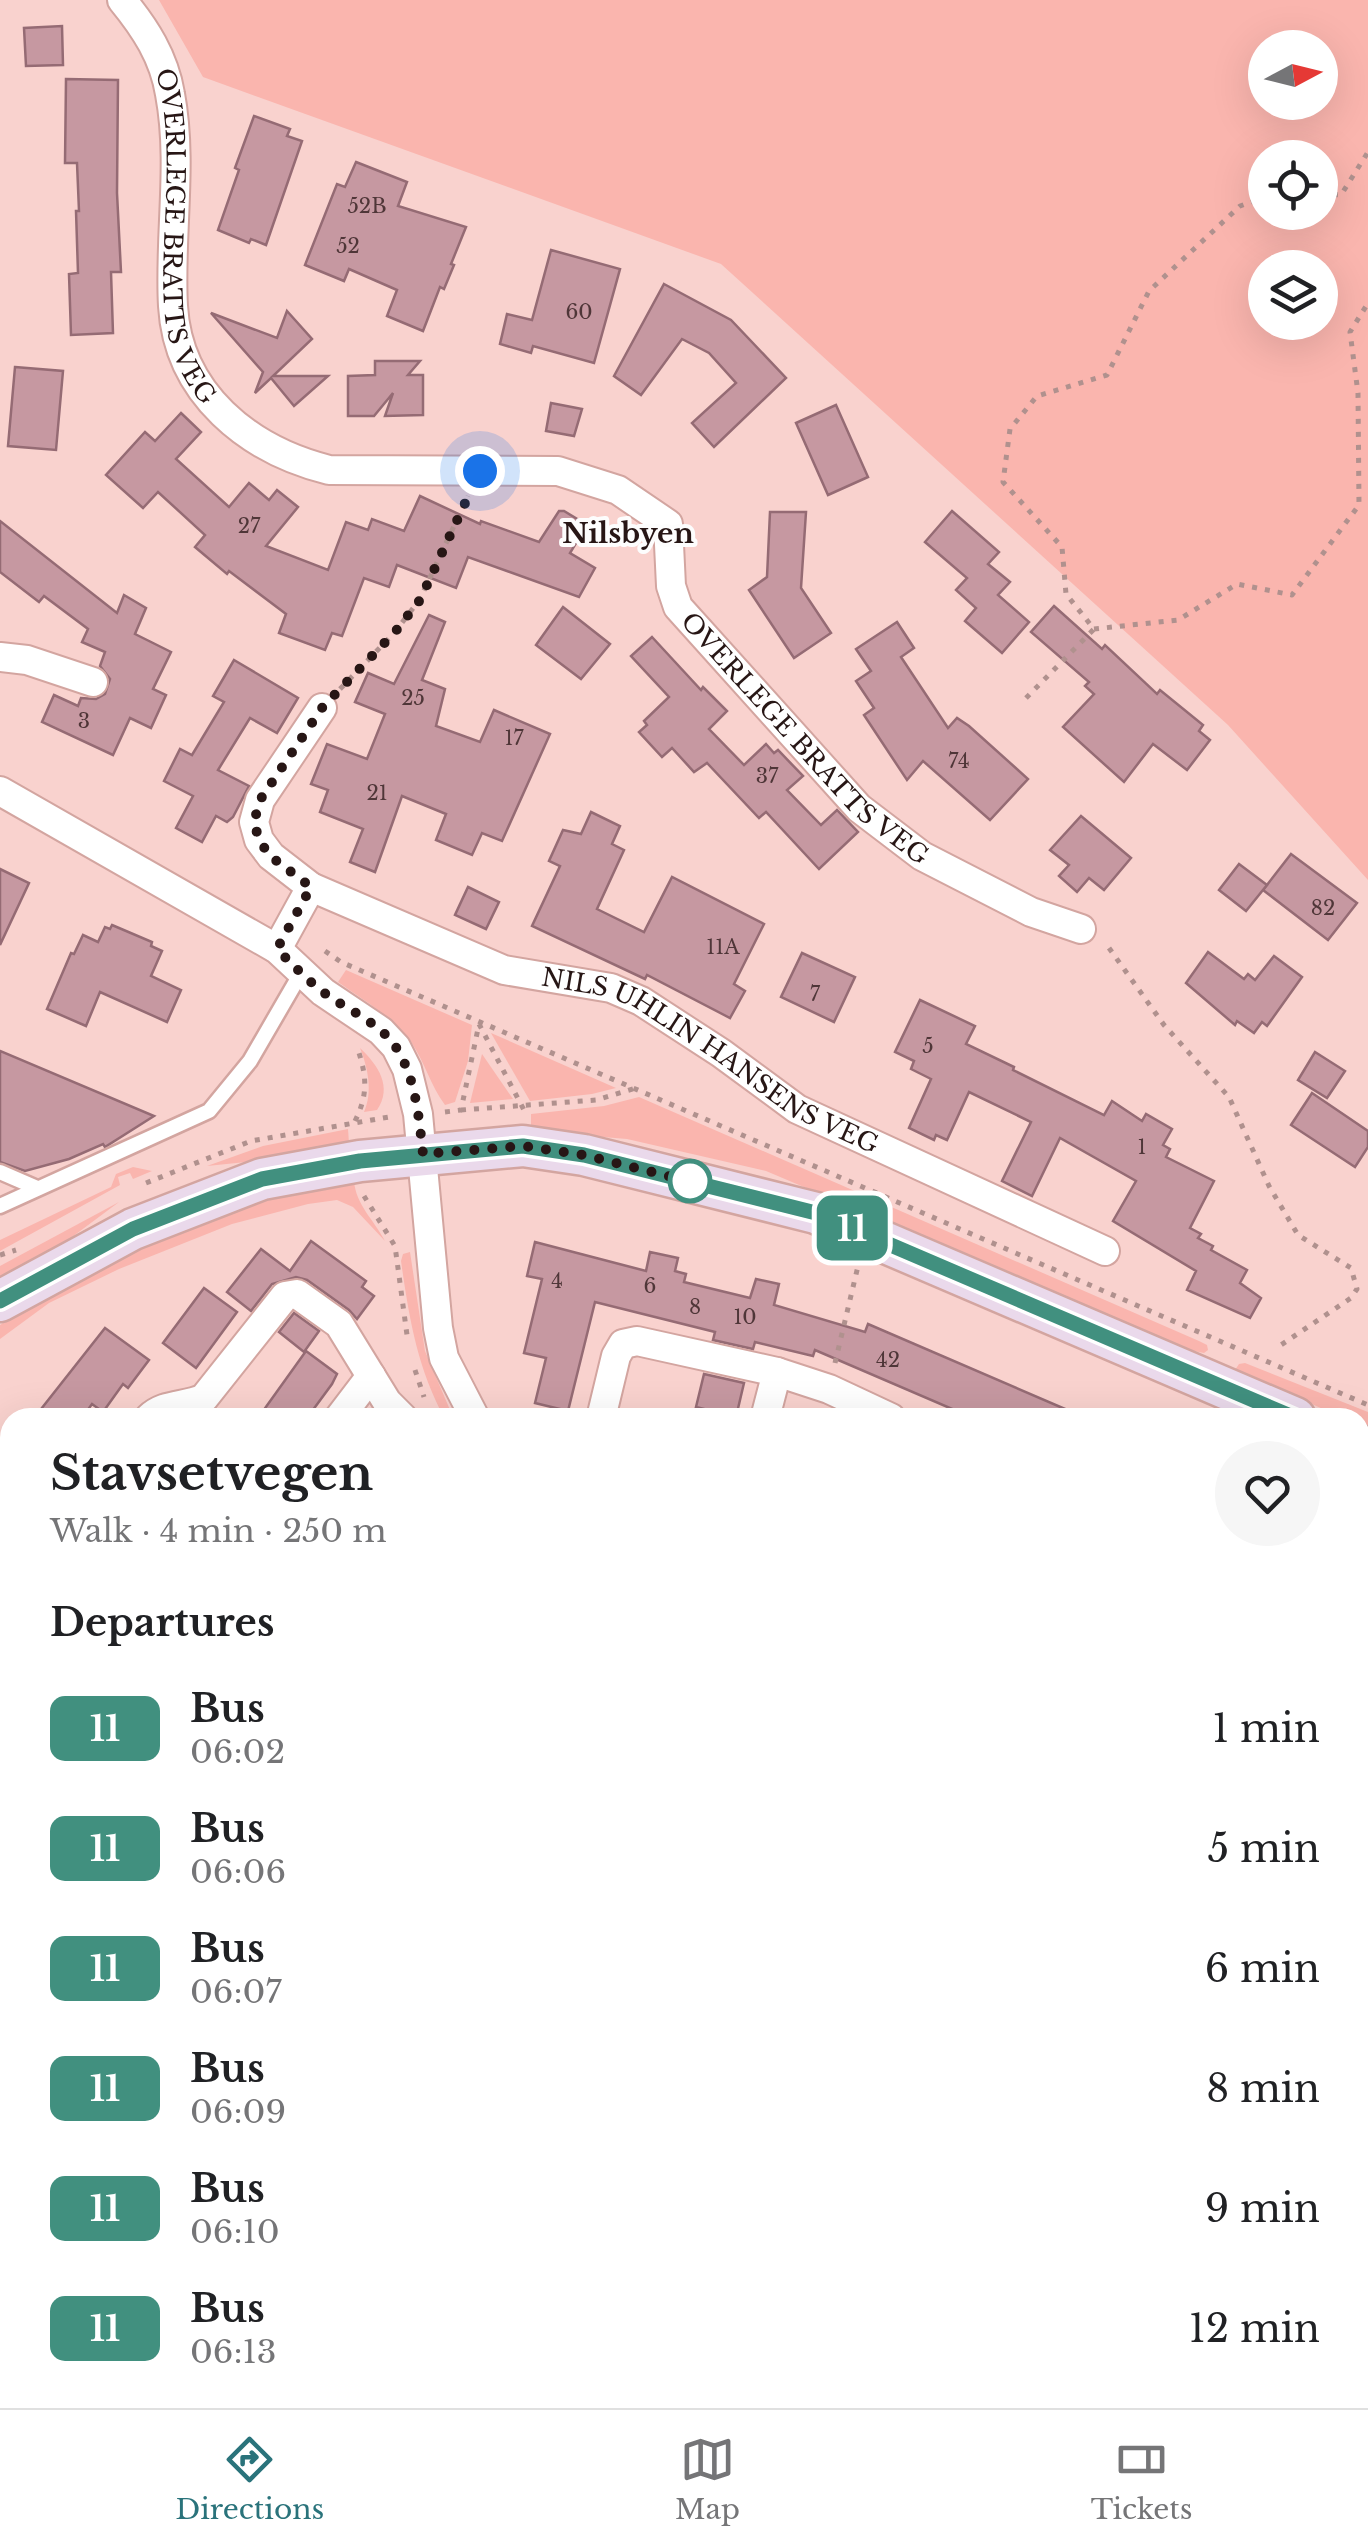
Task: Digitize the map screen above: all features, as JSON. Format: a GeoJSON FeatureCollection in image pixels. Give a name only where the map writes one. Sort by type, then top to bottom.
{"type":"FeatureCollection","features":[{"type":"Feature","properties":{"kind":"street","name":"OVERLEGE BRATTS VEG"},"geometry":{"type":"LineString","coordinates":[[122,0],[159,54],[170,93],[174,136],[173,308],[189,370],[209,400],[246,433],[300,463],[329,470],[558,471],[618,490],[668,524],[670,586],[678,607],[860,808],[922,856],[1031,912],[1081,929]]}},
{"type":"Feature","properties":{"kind":"street"},"geometry":{"type":"LineString","coordinates":[[0,658],[26,660],[93,682]]}},
{"type":"Feature","properties":{"kind":"street","name":"NILS UHLIN HANSENS VEG"},"geometry":{"type":"LineString","coordinates":[[322,708],[260,800],[254,822],[259,840],[270,856],[311,887],[504,970],[612,988],[641,1000],[796,1108],[1106,1251]]}},
{"type":"Feature","properties":{"kind":"street"},"geometry":{"type":"LineString","coordinates":[[0,791],[284,938],[301,974],[382,1030],[396,1047],[407,1069],[418,1114],[444,1358],[470,1408]]}},
{"type":"Feature","properties":{"kind":"street"},"geometry":{"type":"LineString","coordinates":[[284,938],[311,887]]}},
{"type":"Feature","properties":{"kind":"street"},"geometry":{"type":"LineString","coordinates":[[0,1301],[133,1229],[262,1179],[360,1161],[523,1146],[584,1155],[816,1213],[1271,1408]]}},
{"type":"Feature","properties":{"kind":"street"},"geometry":{"type":"LineString","coordinates":[[163,1408],[204,1398],[285,1296],[297,1294],[339,1324],[387,1402],[406,1408]]}},
{"type":"Feature","properties":{"kind":"street"},"geometry":{"type":"LineString","coordinates":[[604,1408],[616,1356],[623,1344],[637,1341],[777,1372],[870,1408]]}},
{"type":"Feature","properties":{"kind":"street"},"geometry":{"type":"LineString","coordinates":[[768,1408],[777,1372]]}},
{"type":"Feature","properties":{"kind":"street"},"geometry":{"type":"LineString","coordinates":[[347,1408],[371,1376]]}},
{"type":"Feature","properties":{"kind":"lane"},"geometry":{"type":"LineString","coordinates":[[0,1206],[209,1111],[250,1062],[301,974]]}},
{"type":"Feature","properties":{"kind":"lane"},"geometry":{"type":"LineString","coordinates":[[0,1172],[37,1188]]}},
{"type":"Feature","properties":{"kind":"path"},"geometry":{"type":"LineString","coordinates":[[1338,195],[1368,152]]}},
{"type":"Feature","properties":{"kind":"path"},"geometry":{"type":"LineString","coordinates":[[1094,629],[1066,594],[1062,546],[1003,482],[1010,429],[1038,396],[1107,375],[1149,291],[1240,206],[1248,203]]}},
{"type":"Feature","properties":{"kind":"path"},"geometry":{"type":"LineString","coordinates":[[1026,698],[1094,629],[1178,620],[1237,584],[1292,595],[1359,505],[1358,393],[1350,332],[1368,303]]}},
{"type":"Feature","properties":{"kind":"path"},"geometry":{"type":"LineString","coordinates":[[322,708],[420,600],[480,471]]}},
{"type":"Feature","properties":{"kind":"path"},"geometry":{"type":"LineString","coordinates":[[284,938],[1368,1405]]}},
{"type":"Feature","properties":{"kind":"path"},"geometry":{"type":"LineString","coordinates":[[1109,948],[1164,1025],[1229,1097],[1269,1186],[1298,1234],[1350,1268],[1357,1289]]}},
{"type":"Feature","properties":{"kind":"path"},"geometry":{"type":"LineString","coordinates":[[479,1024],[525,1107]]}},
{"type":"Feature","properties":{"kind":"path"},"geometry":{"type":"LineString","coordinates":[[479,1024],[457,1111],[596,1100],[638,1088]]}},
{"type":"Feature","properties":{"kind":"path"},"geometry":{"type":"LineString","coordinates":[[353,1036],[366,1073],[365,1100],[355,1121]]}},
{"type":"Feature","properties":{"kind":"path"},"geometry":{"type":"LineString","coordinates":[[364,1184],[364,1200],[394,1246],[410,1348]]}},
{"type":"Feature","properties":{"kind":"path"},"geometry":{"type":"LineString","coordinates":[[829,1389],[862,1254]]}},
{"type":"Feature","properties":{"kind":"path"},"geometry":{"type":"LineString","coordinates":[[1278,1347],[1368,1283]]}},
{"type":"Feature","properties":{"kind":"path"},"geometry":{"type":"LineString","coordinates":[[412,1361],[415,1408]]}},
{"type":"Feature","properties":{"kind":"shaded area"},"geometry":{"type":"Polygon","coordinates":[[[159,0],[1368,0],[1368,880],[1228,725],[721,264],[203,77],[159,0]]]}},
{"type":"Feature","properties":{"kind":"shaded area"},"geometry":{"type":"Polygon","coordinates":[[[346,970],[472,1025],[468,1061],[455,1102],[445,1105],[404,1033],[338,982],[346,970]]]}},
{"type":"Feature","properties":{"kind":"shaded area"},"geometry":{"type":"Polygon","coordinates":[[[491,1033],[616,1088],[530,1101],[491,1033]]]}},
{"type":"Feature","properties":{"kind":"shaded area"},"geometry":{"type":"Polygon","coordinates":[[[360,1048],[381,1077],[384,1093],[377,1110],[364,1112],[368,1080],[360,1048]]]}},
{"type":"Feature","properties":{"kind":"shaded area"},"geometry":{"type":"Polygon","coordinates":[[[482,1054],[513,1099],[470,1103],[482,1054]]]}},
{"type":"Feature","properties":{"kind":"shaded area"},"geometry":{"type":"Polygon","coordinates":[[[639,1097],[1199,1341],[1208,1350],[1189,1350],[766,1171],[627,1139],[531,1131],[531,1114],[604,1106],[639,1097]]]}},
{"type":"Feature","properties":{"kind":"shaded area"},"geometry":{"type":"Polygon","coordinates":[[[348,1129],[349,1143],[266,1160],[207,1166],[263,1146],[348,1129]]]}},
{"type":"Feature","properties":{"kind":"shaded area"},"geometry":{"type":"Polygon","coordinates":[[[133,1167],[152,1171],[133,1179],[130,1173],[118,1177],[120,1185],[0,1251],[0,1240],[111,1187],[116,1174],[133,1167]]]}},
{"type":"Feature","properties":{"kind":"shaded area"},"geometry":{"type":"Polygon","coordinates":[[[354,1181],[362,1205],[385,1241],[353,1207],[337,1200],[308,1204],[232,1224],[119,1269],[49,1303],[0,1339],[0,1325],[91,1268],[253,1198],[354,1181]]]}},
{"type":"Feature","properties":{"kind":"shaded area"},"geometry":{"type":"Polygon","coordinates":[[[119,1202],[60,1246],[0,1282],[0,1266],[119,1202]]]}},
{"type":"Feature","properties":{"kind":"shaded area"},"geometry":{"type":"Polygon","coordinates":[[[410,1252],[425,1351],[449,1408],[440,1408],[415,1341],[403,1254],[410,1252]]]}},
{"type":"Feature","properties":{"kind":"shaded area"},"geometry":{"type":"Polygon","coordinates":[[[1245,1363],[1358,1408],[1321,1408],[1235,1370],[1245,1363]]]}},
{"type":"Feature","properties":{"kind":"building"},"geometry":{"type":"Polygon","coordinates":[[[62,26],[63,65],[26,66],[24,28],[62,26]]]}},
{"type":"Feature","properties":{"kind":"building"},"geometry":{"type":"Polygon","coordinates":[[[66,79],[118,80],[121,272],[111,272],[113,333],[71,335],[69,274],[78,273],[79,211],[77,163],[65,163],[66,79]]]}},
{"type":"Feature","properties":{"kind":"building"},"geometry":{"type":"Polygon","coordinates":[[[254,116],[290,129],[287,136],[302,141],[266,245],[251,239],[249,243],[218,230],[254,116]]]}},
{"type":"Feature","properties":{"kind":"building"},"geometry":{"type":"Polygon","coordinates":[[[356,162],[407,182],[398,206],[466,227],[451,264],[454,265],[444,289],[440,287],[423,331],[387,316],[397,290],[349,269],[344,281],[305,265],[337,184],[345,187],[356,162]]]}},
{"type":"Feature","properties":{"kind":"building"},"geometry":{"type":"Polygon","coordinates":[[[551,250],[620,269],[594,363],[533,346],[531,353],[500,344],[507,314],[532,320],[551,250]]]}},
{"type":"Feature","properties":{"kind":"building"},"geometry":{"type":"Polygon","coordinates":[[[664,284],[731,320],[786,378],[714,447],[692,423],[736,383],[709,353],[682,339],[641,395],[614,376],[664,284]]]}},
{"type":"Feature","properties":{"kind":"building"},"geometry":{"type":"Polygon","coordinates":[[[287,311],[312,339],[273,376],[328,376],[294,406],[271,378],[255,393],[263,372],[211,313],[277,338],[287,311]]]}},
{"type":"Feature","properties":{"kind":"building"},"geometry":{"type":"Polygon","coordinates":[[[375,361],[420,361],[408,375],[423,375],[423,415],[385,416],[393,393],[374,416],[348,416],[348,376],[375,375],[375,361]]]}},
{"type":"Feature","properties":{"kind":"building"},"geometry":{"type":"Polygon","coordinates":[[[15,367],[63,371],[56,450],[8,446],[15,367]]]}},
{"type":"Feature","properties":{"kind":"building"},"geometry":{"type":"Polygon","coordinates":[[[551,403],[582,409],[574,436],[546,431],[551,403]]]}},
{"type":"Feature","properties":{"kind":"building"},"geometry":{"type":"Polygon","coordinates":[[[836,405],[868,477],[828,495],[796,423],[836,405]]]}},
{"type":"Feature","properties":{"kind":"building"},"geometry":{"type":"Polygon","coordinates":[[[181,413],[201,432],[176,459],[229,507],[249,483],[269,500],[277,490],[298,507],[266,546],[328,570],[346,522],[368,530],[372,519],[404,531],[420,496],[480,524],[481,521],[539,542],[559,511],[564,511],[587,525],[570,553],[595,568],[579,597],[468,557],[456,588],[397,565],[389,587],[364,578],[342,636],[332,633],[325,650],[279,633],[286,614],[195,547],[205,535],[158,492],[143,508],[106,475],[145,432],[155,441],[181,413]]]}},
{"type":"Feature","properties":{"kind":"building"},"geometry":{"type":"Polygon","coordinates":[[[952,511],[999,552],[988,564],[1010,582],[998,595],[1029,622],[1002,653],[965,621],[976,608],[956,590],[967,578],[925,542],[952,511]]]}},
{"type":"Feature","properties":{"kind":"building"},"geometry":{"type":"Polygon","coordinates":[[[770,512],[806,512],[801,588],[831,633],[794,658],[749,590],[767,577],[770,512]]]}},
{"type":"Feature","properties":{"kind":"building"},"geometry":{"type":"Polygon","coordinates":[[[0,521],[117,613],[124,595],[146,608],[135,634],[171,652],[153,689],[166,695],[151,728],[130,718],[113,755],[42,722],[54,695],[78,706],[81,698],[96,699],[105,694],[110,679],[100,666],[105,652],[82,642],[88,629],[44,596],[39,602],[0,572],[0,521]]]}},
{"type":"Feature","properties":{"kind":"building"},"geometry":{"type":"Polygon","coordinates":[[[1054,606],[1102,649],[1105,645],[1157,694],[1160,690],[1203,725],[1199,731],[1210,740],[1187,770],[1153,744],[1124,782],[1063,727],[1094,694],[1085,686],[1089,682],[1031,632],[1054,606]]]}},
{"type":"Feature","properties":{"kind":"building"},"geometry":{"type":"Polygon","coordinates":[[[563,607],[610,644],[581,679],[536,645],[563,607]]]}},
{"type":"Feature","properties":{"kind":"building"},"geometry":{"type":"Polygon","coordinates":[[[429,615],[445,622],[422,680],[445,689],[436,726],[480,742],[494,710],[550,734],[502,841],[482,833],[472,855],[436,840],[446,814],[402,796],[375,872],[350,862],[363,829],[320,812],[328,790],[311,784],[327,744],[367,759],[385,714],[355,702],[368,673],[394,684],[429,615]]]}},
{"type":"Feature","properties":{"kind":"building"},"geometry":{"type":"Polygon","coordinates":[[[897,622],[914,648],[901,657],[948,728],[957,718],[1028,779],[990,820],[923,761],[907,780],[864,715],[874,708],[856,681],[871,671],[856,649],[897,622]]]}},
{"type":"Feature","properties":{"kind":"building"},"geometry":{"type":"Polygon","coordinates":[[[652,637],[701,690],[703,687],[727,711],[709,729],[744,765],[766,744],[774,753],[778,750],[803,776],[787,790],[821,825],[837,810],[858,832],[819,869],[766,812],[759,818],[707,763],[694,772],[672,748],[662,757],[639,732],[647,725],[644,721],[669,697],[631,656],[652,637]]]}},
{"type":"Feature","properties":{"kind":"building"},"geometry":{"type":"Polygon","coordinates":[[[234,660],[298,698],[277,733],[250,718],[218,770],[249,786],[233,817],[227,822],[216,816],[202,842],[176,828],[193,796],[164,781],[180,749],[192,755],[224,702],[213,696],[234,660]]]}},
{"type":"Feature","properties":{"kind":"building"},"geometry":{"type":"Polygon","coordinates":[[[591,812],[620,826],[612,844],[624,850],[597,909],[644,932],[672,877],[764,924],[734,984],[745,991],[730,1018],[647,975],[645,979],[532,926],[560,866],[549,861],[563,830],[581,834],[591,812]]]}},
{"type":"Feature","properties":{"kind":"building"},"geometry":{"type":"Polygon","coordinates":[[[1081,816],[1131,858],[1104,890],[1089,878],[1077,892],[1059,876],[1069,865],[1050,850],[1081,816]]]}},
{"type":"Feature","properties":{"kind":"building"},"geometry":{"type":"Polygon","coordinates":[[[1291,854],[1357,903],[1328,940],[1263,890],[1291,854]]]}},
{"type":"Feature","properties":{"kind":"building"},"geometry":{"type":"Polygon","coordinates":[[[1239,864],[1267,885],[1246,911],[1219,890],[1239,864]]]}},
{"type":"Feature","properties":{"kind":"building"},"geometry":{"type":"Polygon","coordinates":[[[0,869],[29,883],[0,945],[0,869]]]}},
{"type":"Feature","properties":{"kind":"building"},"geometry":{"type":"Polygon","coordinates":[[[468,887],[499,902],[486,929],[455,915],[468,887]]]}},
{"type":"Feature","properties":{"kind":"building"},"geometry":{"type":"Polygon","coordinates":[[[112,925],[152,942],[151,946],[162,951],[151,976],[181,990],[167,1022],[100,992],[86,1026],[47,1009],[83,935],[98,942],[105,927],[110,929],[112,925]]]}},
{"type":"Feature","properties":{"kind":"building"},"geometry":{"type":"Polygon","coordinates":[[[1208,952],[1244,979],[1248,974],[1255,980],[1274,956],[1302,977],[1267,1026],[1262,1022],[1254,1033],[1237,1021],[1235,1025],[1186,983],[1208,952]]]}},
{"type":"Feature","properties":{"kind":"building"},"geometry":{"type":"Polygon","coordinates":[[[802,953],[855,977],[834,1022],[781,997],[802,953]]]}},
{"type":"Feature","properties":{"kind":"building"},"geometry":{"type":"Polygon","coordinates":[[[920,1000],[975,1026],[966,1044],[1014,1067],[1013,1070],[1104,1115],[1112,1101],[1142,1121],[1146,1114],[1172,1129],[1163,1145],[1170,1149],[1166,1157],[1214,1181],[1190,1228],[1213,1246],[1211,1250],[1247,1270],[1240,1283],[1261,1298],[1250,1318],[1187,1290],[1196,1271],[1113,1221],[1136,1181],[1060,1138],[1032,1196],[1002,1181],[1031,1122],[969,1092],[947,1140],[936,1135],[934,1140],[909,1128],[931,1079],[911,1069],[914,1061],[895,1052],[920,1000]]]}},
{"type":"Feature","properties":{"kind":"building"},"geometry":{"type":"Polygon","coordinates":[[[0,1051],[154,1116],[105,1147],[103,1144],[69,1159],[25,1171],[0,1162],[0,1051]]]}},
{"type":"Feature","properties":{"kind":"building"},"geometry":{"type":"Polygon","coordinates":[[[1315,1052],[1345,1071],[1327,1098],[1298,1080],[1315,1052]]]}},
{"type":"Feature","properties":{"kind":"building"},"geometry":{"type":"Polygon","coordinates":[[[1312,1093],[1368,1131],[1368,1147],[1355,1167],[1291,1125],[1312,1093]]]}},
{"type":"Feature","properties":{"kind":"building"},"geometry":{"type":"Polygon","coordinates":[[[311,1241],[366,1281],[362,1287],[374,1296],[357,1319],[307,1280],[296,1277],[272,1284],[251,1311],[227,1292],[261,1249],[290,1271],[311,1241]]]}},
{"type":"Feature","properties":{"kind":"building"},"geometry":{"type":"Polygon","coordinates":[[[535,1242],[646,1271],[650,1252],[678,1258],[675,1271],[686,1274],[684,1282],[750,1298],[756,1279],[779,1284],[774,1305],[865,1332],[868,1324],[1063,1408],[950,1408],[815,1350],[813,1356],[755,1342],[753,1349],[713,1340],[715,1332],[595,1302],[569,1408],[535,1403],[546,1358],[524,1353],[542,1279],[527,1276],[535,1242]]]}},
{"type":"Feature","properties":{"kind":"building"},"geometry":{"type":"Polygon","coordinates":[[[204,1288],[237,1312],[196,1368],[163,1343],[204,1288]]]}},
{"type":"Feature","properties":{"kind":"building"},"geometry":{"type":"Polygon","coordinates":[[[294,1313],[319,1331],[304,1352],[279,1332],[294,1313]]]}},
{"type":"Feature","properties":{"kind":"building"},"geometry":{"type":"Polygon","coordinates":[[[105,1328],[149,1360],[128,1388],[123,1384],[106,1408],[92,1404],[89,1408],[42,1408],[105,1328]]]}},
{"type":"Feature","properties":{"kind":"building"},"geometry":{"type":"Polygon","coordinates":[[[306,1351],[337,1374],[314,1408],[265,1408],[306,1351]]]}},
{"type":"Feature","properties":{"kind":"building"},"geometry":{"type":"Polygon","coordinates":[[[704,1374],[744,1383],[738,1408],[696,1407],[704,1374]]]}},
{"type":"Feature","properties":{"kind":"bus line","name":"11"},"geometry":{"type":"LineString","coordinates":[[0,1301],[133,1229],[262,1179],[360,1161],[523,1146],[584,1155],[816,1213],[1272,1408]]}},
{"type":"Feature","properties":{"kind":"district","name":"Nilsbyen"},"geometry":{"type":"Point","coordinates":[628,533]}},
{"type":"Feature","properties":{"kind":"route"},"geometry":{"type":"LineString","coordinates":[[480,471],[420,600],[322,708],[260,800],[254,822],[259,840],[270,856],[311,887],[277,949],[323,992],[382,1030],[396,1047],[407,1069],[423,1154],[523,1146],[584,1155],[700,1184],[690,1181]]}}]}
